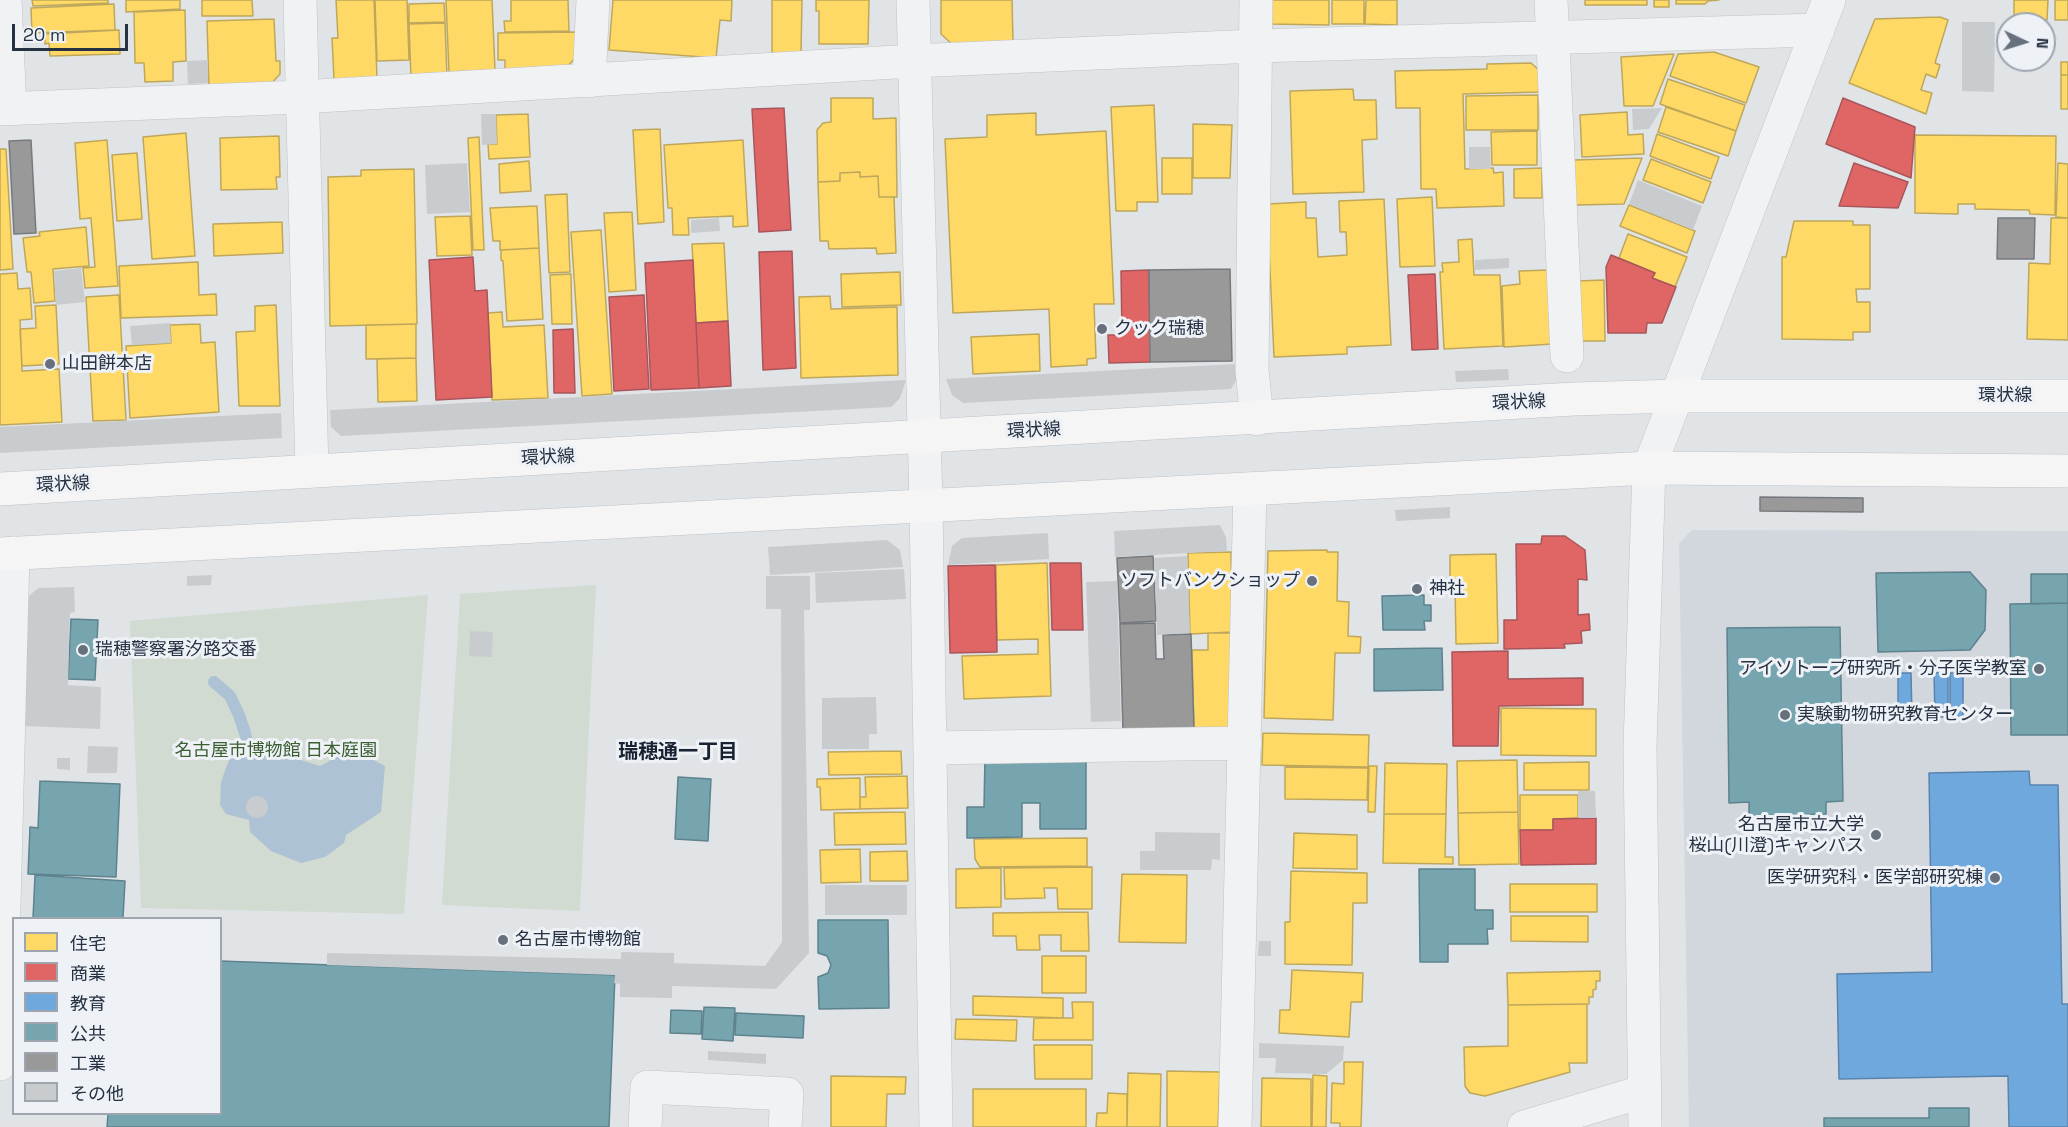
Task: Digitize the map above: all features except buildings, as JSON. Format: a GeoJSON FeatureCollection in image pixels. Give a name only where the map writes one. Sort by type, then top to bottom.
{"type":"FeatureCollection","features":[{"type":"Feature","properties":{"kind":"main road","name":"環状線"},"geometry":{"type":"LineString","coordinates":[[0,489],[1257,419],[1574,399],[1677,396],[2068,396]]}},
{"type":"Feature","properties":{"kind":"main road"},"geometry":{"type":"LineString","coordinates":[[6,554],[1649,468],[2068,471]]}},
{"type":"Feature","properties":{"kind":"street"},"geometry":{"type":"LineString","coordinates":[[5,0],[5,108],[301,97],[913,61],[1256,46],[1818,30]]}},
{"type":"Feature","properties":{"kind":"street"},"geometry":{"type":"LineString","coordinates":[[300,0],[312,471]]}},
{"type":"Feature","properties":{"kind":"street"},"geometry":{"type":"LineString","coordinates":[[590,81],[593,0]]}},
{"type":"Feature","properties":{"kind":"street"},"geometry":{"type":"LineString","coordinates":[[913,0],[926,506],[936,1127]]}},
{"type":"Feature","properties":{"kind":"street"},"geometry":{"type":"LineString","coordinates":[[1256,0],[1252,370],[1257,419]]}},
{"type":"Feature","properties":{"kind":"street"},"geometry":{"type":"LineString","coordinates":[[1551,0],[1567,356]]}},
{"type":"Feature","properties":{"kind":"street"},"geometry":{"type":"LineString","coordinates":[[1645,1127],[1640,747],[1649,468],[1829,0]]}},
{"type":"Feature","properties":{"kind":"street"},"geometry":{"type":"LineString","coordinates":[[1234,1127],[1250,489]]}},
{"type":"Feature","properties":{"kind":"street"},"geometry":{"type":"LineString","coordinates":[[0,1064],[6,554]]}},
{"type":"Feature","properties":{"kind":"street"},"geometry":{"type":"LineString","coordinates":[[930,748],[1245,743]]}},
{"type":"Feature","properties":{"kind":"street"},"geometry":{"type":"LineString","coordinates":[[645,1127],[647,1087],[787,1094],[785,1127]]}},
{"type":"Feature","properties":{"kind":"street"},"geometry":{"type":"LineString","coordinates":[[1524,1127],[1645,1092]]}},
{"type":"Feature","properties":{"kind":"shaded area","name":"名古屋市立大学 桜山(川澄)キャンパス"},"geometry":{"type":"Polygon","coordinates":[[[1692,530],[2068,531],[2068,1127],[1689,1127],[1679,543],[1692,530]]]}},
{"type":"Feature","properties":{"kind":"green space"},"geometry":{"type":"Polygon","coordinates":[[[596,585],[580,911],[442,905],[460,594],[596,585]]]}},
{"type":"Feature","properties":{"kind":"green space","name":"名古屋市博物館 日本庭園"},"geometry":{"type":"Polygon","coordinates":[[[428,595],[404,914],[141,908],[130,621],[428,595]]]}},
{"type":"Feature","properties":{"kind":"water"},"geometry":{"type":"Polygon","coordinates":[[[273,751],[320,766],[340,755],[368,757],[385,766],[381,812],[346,835],[344,843],[325,857],[301,863],[271,851],[250,832],[249,820],[226,814],[220,805],[221,782],[230,757],[273,751]]]}},
{"type":"Feature","properties":{"kind":"waterway"},"geometry":{"type":"LineString","coordinates":[[214,682],[230,696],[239,715],[253,769]]}},
{"type":"Feature","properties":{"kind":"place","name":"クック瑞穂"},"geometry":{"type":"Point","coordinates":[1102,329]}},
{"type":"Feature","properties":{"kind":"place","name":"山田餅本店"},"geometry":{"type":"Point","coordinates":[50,364]}},
{"type":"Feature","properties":{"kind":"place","name":"ソフトバンクショップ"},"geometry":{"type":"Point","coordinates":[1312,581]}},
{"type":"Feature","properties":{"kind":"place","name":"神社"},"geometry":{"type":"Point","coordinates":[1417,589]}},
{"type":"Feature","properties":{"kind":"place","name":"瑞穂警察署汐路交番"},"geometry":{"type":"Point","coordinates":[83,650]}},
{"type":"Feature","properties":{"kind":"place","name":"アイソトープ研究所・分子医学教室"},"geometry":{"type":"Point","coordinates":[2039,669]}},
{"type":"Feature","properties":{"kind":"place","name":"実験動物研究教育センター"},"geometry":{"type":"Point","coordinates":[1785,715]}},
{"type":"Feature","properties":{"kind":"place","name":"名古屋市立大学 桜山(川澄)キャンパス"},"geometry":{"type":"Point","coordinates":[1876,835]}},
{"type":"Feature","properties":{"kind":"place","name":"医学研究科・医学部研究棟"},"geometry":{"type":"Point","coordinates":[1995,878]}},
{"type":"Feature","properties":{"kind":"place","name":"名古屋市博物館"},"geometry":{"type":"Point","coordinates":[503,940]}},
{"type":"Feature","properties":{"kind":"district","name":"瑞穂通一丁目"},"geometry":{"type":"Point","coordinates":[678,753]}}]}
